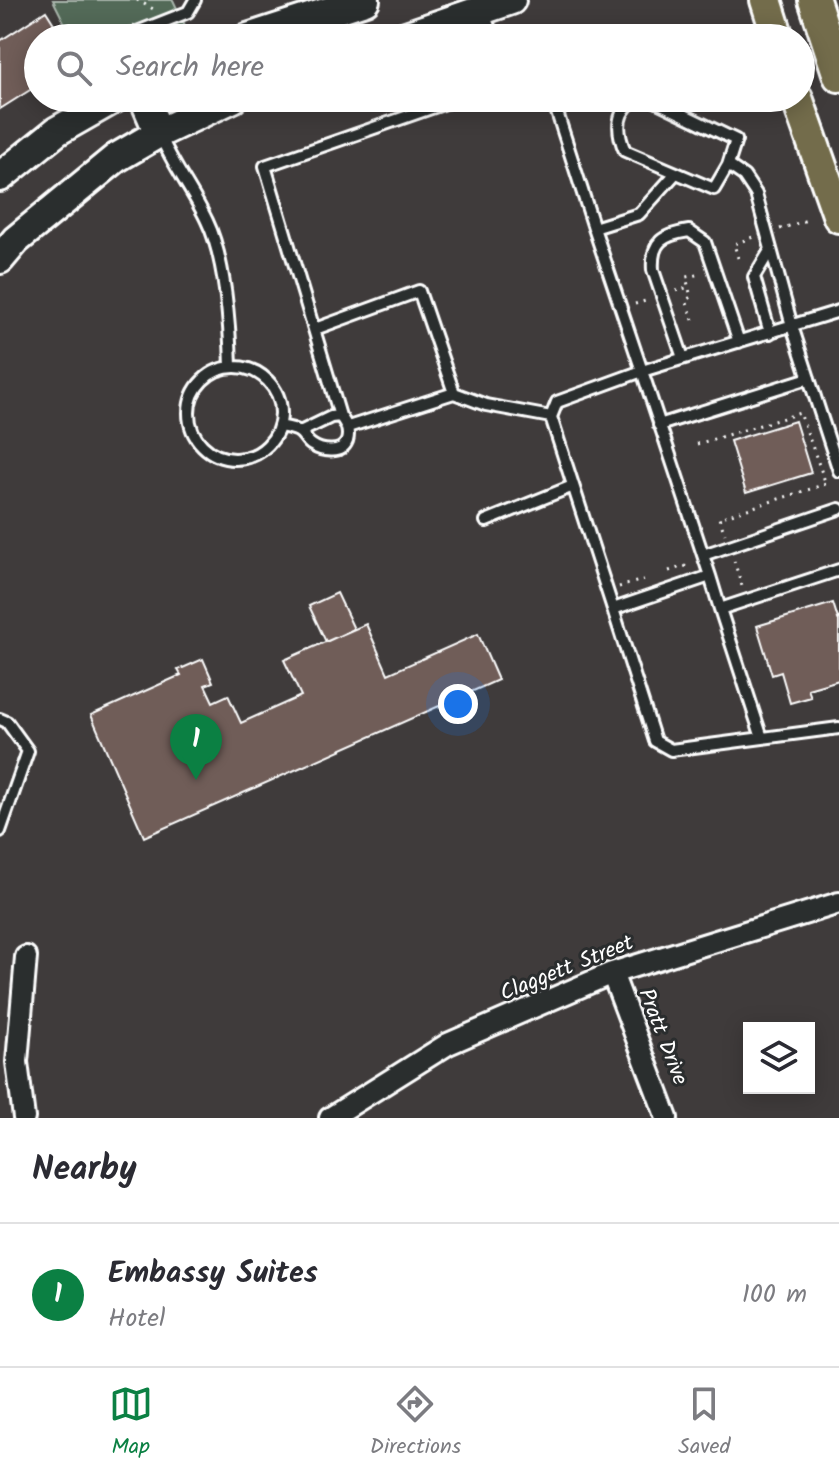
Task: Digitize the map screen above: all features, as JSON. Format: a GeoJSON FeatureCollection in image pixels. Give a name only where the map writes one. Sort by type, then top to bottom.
{"type":"FeatureCollection","features":[{"type":"Feature","properties":{"kind":"main road"},"geometry":{"type":"LineString","coordinates":[[754,0],[773,22]]}},
{"type":"Feature","properties":{"kind":"main road"},"geometry":{"type":"LineString","coordinates":[[814,0],[839,76]]}},
{"type":"Feature","properties":{"kind":"main road"},"geometry":{"type":"LineString","coordinates":[[802,112],[839,217]]}},
{"type":"Feature","properties":{"kind":"street"},"geometry":{"type":"LineString","coordinates":[[291,24],[365,0]]}},
{"type":"Feature","properties":{"kind":"street"},"geometry":{"type":"LineString","coordinates":[[440,24],[511,0]]}},
{"type":"Feature","properties":{"kind":"street"},"geometry":{"type":"LineString","coordinates":[[0,177],[57,131],[90,112]]}},
{"type":"Feature","properties":{"kind":"street"},"geometry":{"type":"LineString","coordinates":[[150,112],[159,133]]}},
{"type":"Feature","properties":{"kind":"street"},"geometry":{"type":"LineString","coordinates":[[0,259],[16,240],[116,158],[203,112]]}},
{"type":"Feature","properties":{"kind":"street","name":"Claggett Street"},"geometry":{"type":"LineString","coordinates":[[330,1118],[448,1044],[612,973],[839,903]]}},
{"type":"Feature","properties":{"kind":"street"},"geometry":{"type":"LineString","coordinates":[[24,1118],[17,1062],[26,957]]}},
{"type":"Feature","properties":{"kind":"street","name":"Pratt Drive"},"geometry":{"type":"LineString","coordinates":[[612,973],[667,1118]]}},
{"type":"Feature","properties":{"kind":"lane"},"geometry":{"type":"LineString","coordinates":[[158,24],[188,12],[195,0]]}},
{"type":"Feature","properties":{"kind":"lane"},"geometry":{"type":"LineString","coordinates":[[483,9],[488,24]]}},
{"type":"Feature","properties":{"kind":"lane"},"geometry":{"type":"LineString","coordinates":[[279,426],[300,432],[312,445],[326,450],[337,450],[347,439],[348,427],[340,416],[265,166],[420,112]]}},
{"type":"Feature","properties":{"kind":"lane"},"geometry":{"type":"LineString","coordinates":[[557,112],[762,738]]}},
{"type":"Feature","properties":{"kind":"lane"},"geometry":{"type":"LineString","coordinates":[[623,112],[617,134],[625,151],[714,189],[728,165],[736,140],[678,112]]}},
{"type":"Feature","properties":{"kind":"lane"},"geometry":{"type":"LineString","coordinates":[[159,133],[208,222],[218,254],[230,335],[231,367]]}},
{"type":"Feature","properties":{"kind":"lane"},"geometry":{"type":"LineString","coordinates":[[728,165],[744,176],[756,194],[792,326],[839,471]]}},
{"type":"Feature","properties":{"kind":"lane"},"geometry":{"type":"LineString","coordinates":[[594,228],[639,214],[676,173]]}},
{"type":"Feature","properties":{"kind":"lane"},"geometry":{"type":"LineString","coordinates":[[683,358],[653,270],[652,254],[661,240],[673,234],[689,231],[705,242],[739,342]]}},
{"type":"Feature","properties":{"kind":"lane"},"geometry":{"type":"LineString","coordinates":[[770,333],[754,277],[771,249]]}},
{"type":"Feature","properties":{"kind":"lane"},"geometry":{"type":"LineString","coordinates":[[315,329],[419,291],[454,393]]}},
{"type":"Feature","properties":{"kind":"lane"},"geometry":{"type":"LineString","coordinates":[[839,311],[642,371],[557,402],[551,417],[655,741],[671,750],[839,728]]}},
{"type":"Feature","properties":{"kind":"lane"},"geometry":{"type":"LineString","coordinates":[[231,367],[242,367],[262,376],[270,384],[280,404],[281,415],[275,436],[260,452],[239,459],[217,456],[199,443],[189,423],[190,400],[201,381],[220,369],[231,367]]}},
{"type":"Feature","properties":{"kind":"lane"},"geometry":{"type":"LineString","coordinates":[[659,425],[809,378]]}},
{"type":"Feature","properties":{"kind":"lane"},"geometry":{"type":"LineString","coordinates":[[348,427],[454,393],[486,405],[551,417]]}},
{"type":"Feature","properties":{"kind":"lane"},"geometry":{"type":"LineString","coordinates":[[300,432],[331,417],[340,416]]}},
{"type":"Feature","properties":{"kind":"lane"},"geometry":{"type":"LineString","coordinates":[[486,521],[573,486]]}},
{"type":"Feature","properties":{"kind":"lane"},"geometry":{"type":"LineString","coordinates":[[703,555],[839,509]]}},
{"type":"Feature","properties":{"kind":"lane"},"geometry":{"type":"LineString","coordinates":[[720,609],[839,570]]}},
{"type":"Feature","properties":{"kind":"lane"},"geometry":{"type":"LineString","coordinates":[[613,609],[710,576]]}},
{"type":"Feature","properties":{"kind":"lane"},"geometry":{"type":"LineString","coordinates":[[0,719],[7,722],[28,751],[0,831]]}},
{"type":"Feature","properties":{"kind":"path"},"geometry":{"type":"LineString","coordinates":[[693,320],[686,300],[691,297],[686,277],[708,272]]}},
{"type":"Feature","properties":{"kind":"path"},"geometry":{"type":"LineString","coordinates":[[676,291],[689,287]]}},
{"type":"Feature","properties":{"kind":"path"},"geometry":{"type":"LineString","coordinates":[[635,304],[653,299]]}},
{"type":"Feature","properties":{"kind":"path"},"geometry":{"type":"LineString","coordinates":[[697,444],[800,413],[826,484],[719,518],[725,535]]}},
{"type":"Feature","properties":{"kind":"path"},"geometry":{"type":"LineString","coordinates":[[732,558],[742,586]]}},
{"type":"Feature","properties":{"kind":"path"},"geometry":{"type":"LineString","coordinates":[[669,571],[684,566],[697,567]]}},
{"type":"Feature","properties":{"kind":"path"},"geometry":{"type":"LineString","coordinates":[[618,587],[646,579]]}},
{"type":"Feature","properties":{"kind":"green space"},"geometry":{"type":"Polygon","coordinates":[[[53,0],[173,0],[184,24],[65,24],[53,0]]]}},
{"type":"Feature","properties":{"kind":"building"},"geometry":{"type":"Polygon","coordinates":[[[46,11],[54,24],[26,24],[46,11]]]}},
{"type":"Feature","properties":{"kind":"building"},"geometry":{"type":"Polygon","coordinates":[[[24,25],[24,94],[0,109],[0,41],[24,25]]]}},
{"type":"Feature","properties":{"kind":"building"},"geometry":{"type":"Polygon","coordinates":[[[795,421],[811,473],[746,493],[730,441],[795,421]]]}},
{"type":"Feature","properties":{"kind":"building"},"geometry":{"type":"Polygon","coordinates":[[[337,593],[354,629],[326,642],[309,606],[337,593]]]}},
{"type":"Feature","properties":{"kind":"building"},"geometry":{"type":"Polygon","coordinates":[[[833,603],[839,618],[839,680],[808,689],[811,697],[790,703],[781,672],[772,675],[757,626],[833,603]]]}},
{"type":"Feature","properties":{"kind":"building"},"geometry":{"type":"Polygon","coordinates":[[[366,624],[388,674],[478,634],[498,680],[144,837],[91,715],[181,675],[178,670],[203,659],[213,682],[205,685],[213,702],[228,695],[241,723],[301,696],[284,660],[366,624]]]}},
{"type":"Feature","properties":{"kind":"place","name":"Embassy Suites"},"geometry":{"type":"Point","coordinates":[196,780]}}]}
